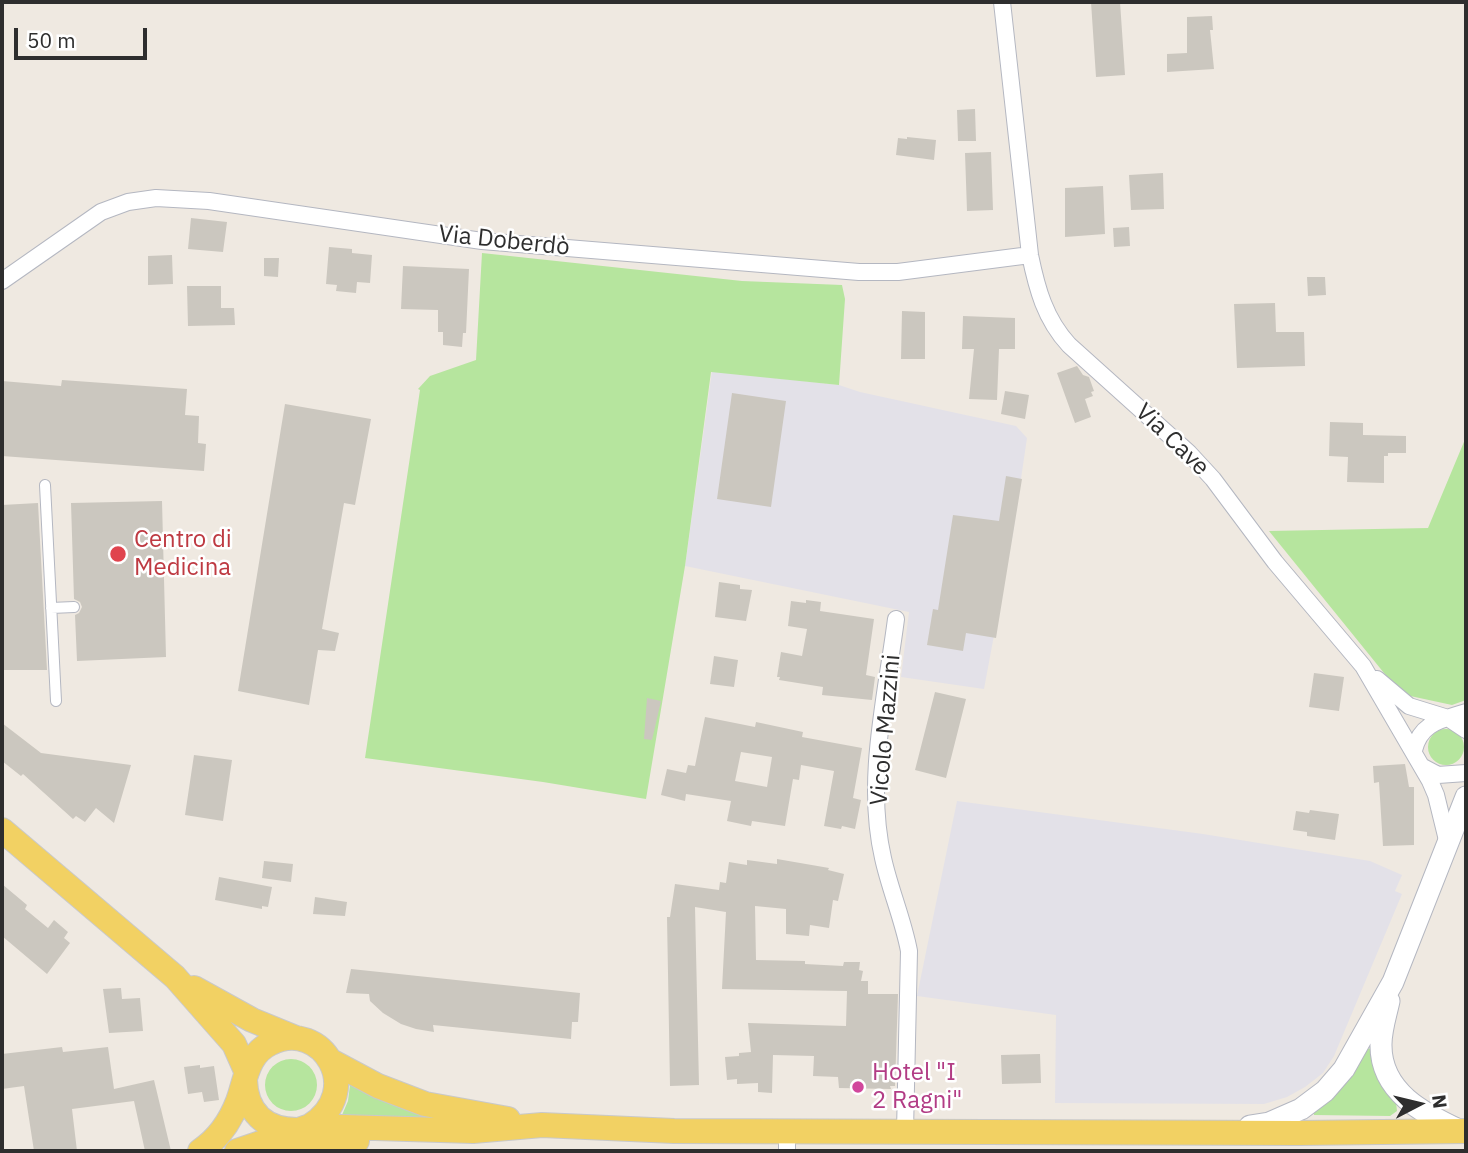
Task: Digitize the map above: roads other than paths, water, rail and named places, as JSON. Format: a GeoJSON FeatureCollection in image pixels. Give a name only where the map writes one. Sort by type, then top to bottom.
{"type":"FeatureCollection","features":[{"type":"Feature","properties":{"kind":"main road"},"geometry":{"type":"LineString","coordinates":[[1213,1132],[1269,1123],[1301,1109],[1336,1080],[1393,982],[1466,797]]}},
{"type":"Feature","properties":{"kind":"main road"},"geometry":{"type":"LineString","coordinates":[[2,830],[175,977],[228,1037],[242,1057],[246,1075],[245,1094],[250,1107],[259,1118],[271,1126],[299,1136]]}},
{"type":"Feature","properties":{"kind":"main road"},"geometry":{"type":"LineString","coordinates":[[175,977],[251,1020],[301,1039],[323,1051],[331,1061],[378,1086],[425,1104],[542,1125]]}},
{"type":"Feature","properties":{"kind":"main road"},"geometry":{"type":"LineString","coordinates":[[1393,982],[1381,1047],[1387,1072],[1398,1092],[1418,1110],[1465,1131]]}},
{"type":"Feature","properties":{"kind":"main road"},"geometry":{"type":"LineString","coordinates":[[200,1151],[219,1135],[228,1123],[252,1058],[274,1041],[301,1039]]}},
{"type":"Feature","properties":{"kind":"main road"},"geometry":{"type":"LineString","coordinates":[[299,1136],[329,1110],[337,1086],[331,1061]]}},
{"type":"Feature","properties":{"kind":"main road"},"geometry":{"type":"LineString","coordinates":[[237,1151],[299,1136],[473,1131],[542,1125],[674,1131],[787,1141],[905,1131],[1016,1141],[1213,1132],[1465,1131]]}},
{"type":"Feature","properties":{"kind":"street","name":"Via Cave"},"geometry":{"type":"LineString","coordinates":[[1002,2],[1030,255],[1042,303],[1059,334],[1200,464],[1275,562],[1363,666],[1423,767],[1436,795],[1448,844]]}},
{"type":"Feature","properties":{"kind":"street","name":"Via Doberdò"},"geometry":{"type":"LineString","coordinates":[[2,281],[102,212],[128,202],[156,198],[223,203],[482,241],[859,272],[898,272],[1030,255]]}},
{"type":"Feature","properties":{"kind":"street"},"geometry":{"type":"LineString","coordinates":[[45,485],[56,701]]}},
{"type":"Feature","properties":{"kind":"street"},"geometry":{"type":"LineString","coordinates":[[51,608],[74,607]]}},
{"type":"Feature","properties":{"kind":"street","name":"Vicolo Mazzini"},"geometry":{"type":"LineString","coordinates":[[896,620],[876,788],[882,858],[909,951],[905,1131]]}},
{"type":"Feature","properties":{"kind":"street"},"geometry":{"type":"LineString","coordinates":[[1363,666],[1409,706],[1448,718],[1466,730]]}},
{"type":"Feature","properties":{"kind":"street"},"geometry":{"type":"LineString","coordinates":[[1414,750],[1423,730],[1437,720],[1466,712]]}},
{"type":"Feature","properties":{"kind":"street"},"geometry":{"type":"LineString","coordinates":[[1423,767],[1438,775],[1466,773]]}},
{"type":"Feature","properties":{"kind":"place","name":"Centro di Medicina"},"geometry":{"type":"Point","coordinates":[118,554]}},
{"type":"Feature","properties":{"kind":"place","name":"Hotel \"I 2 Ragni\""},"geometry":{"type":"Point","coordinates":[858,1087]}}]}
